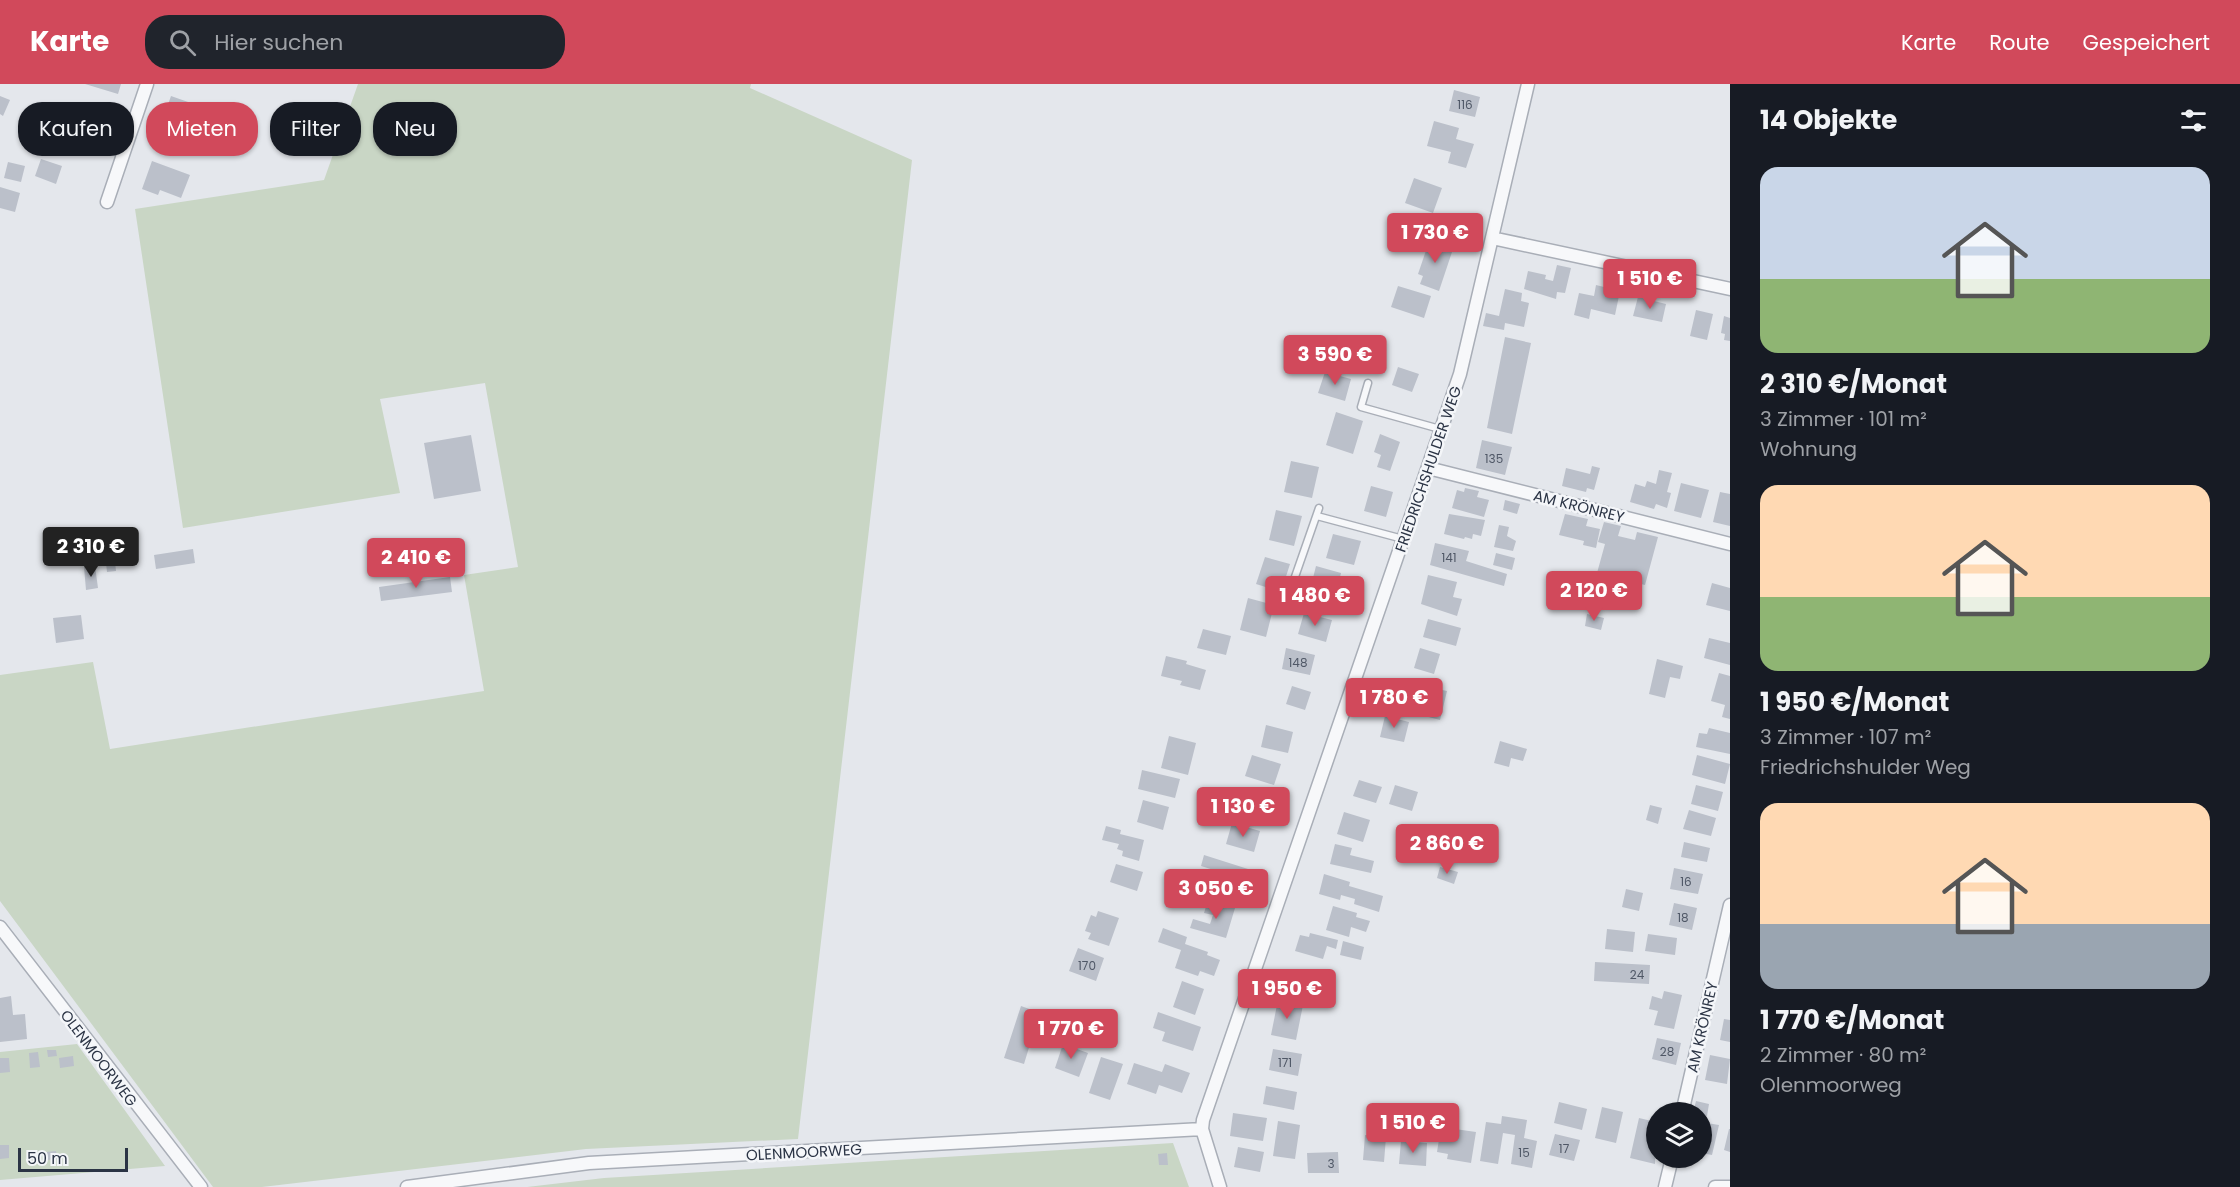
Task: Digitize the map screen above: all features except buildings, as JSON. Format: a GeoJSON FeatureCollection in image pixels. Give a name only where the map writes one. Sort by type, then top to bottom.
{"type":"FeatureCollection","features":[{"type":"Feature","properties":{"kind":"street"},"geometry":{"type":"LineString","coordinates":[[107,202],[147,84]]}},
{"type":"Feature","properties":{"kind":"street","name":"FRIEDRICHSHULDER WEG"},"geometry":{"type":"LineString","coordinates":[[1202,1129],[1219,1070],[1460,374],[1528,84]]}},
{"type":"Feature","properties":{"kind":"street"},"geometry":{"type":"LineString","coordinates":[[1492,238],[1730,289]]}},
{"type":"Feature","properties":{"kind":"street","name":"AM KRÖNREY"},"geometry":{"type":"LineString","coordinates":[[1428,468],[1730,544]]}},
{"type":"Feature","properties":{"kind":"street","name":"AM KRÖNREY"},"geometry":{"type":"LineString","coordinates":[[1685,1102],[1730,905]]}},
{"type":"Feature","properties":{"kind":"street","name":"OLENMOORWEG"},"geometry":{"type":"LineString","coordinates":[[0,927],[201,1187]]}},
{"type":"Feature","properties":{"kind":"street"},"geometry":{"type":"LineString","coordinates":[[1202,1129],[1220,1187]]}},
{"type":"Feature","properties":{"kind":"street","name":"OLENMOORWEG"},"geometry":{"type":"LineString","coordinates":[[407,1187],[589,1163],[1202,1129]]}},
{"type":"Feature","properties":{"kind":"street"},"geometry":{"type":"LineString","coordinates":[[1665,1187],[1670,1168]]}},
{"type":"Feature","properties":{"kind":"street"},"geometry":{"type":"LineString","coordinates":[[1715,1187],[1730,1187]]}},
{"type":"Feature","properties":{"kind":"lane"},"geometry":{"type":"LineString","coordinates":[[1368,383],[1361,406],[1441,430]]}},
{"type":"Feature","properties":{"kind":"lane"},"geometry":{"type":"LineString","coordinates":[[1289,594],[1319,508]]}},
{"type":"Feature","properties":{"kind":"lane"},"geometry":{"type":"LineString","coordinates":[[1317,516],[1404,539]]}},
{"type":"Feature","properties":{"kind":"green space"},"geometry":{"type":"Polygon","coordinates":[[[358,84],[751,84],[750,88],[912,160],[798,1139],[586,1149],[262,1187],[213,1187],[0,901],[0,675],[93,662],[110,749],[484,691],[464,575],[518,567],[485,383],[380,399],[400,493],[183,528],[135,209],[324,180],[332,156],[361,156],[361,102],[352,102],[358,84]]]}},
{"type":"Feature","properties":{"kind":"green space"},"geometry":{"type":"Polygon","coordinates":[[[77,1044],[165,1166],[0,1180],[0,1052],[77,1044]]]}},
{"type":"Feature","properties":{"kind":"green space"},"geometry":{"type":"Polygon","coordinates":[[[1173,1143],[1189,1187],[527,1187],[604,1178],[1173,1143]]]}}]}
